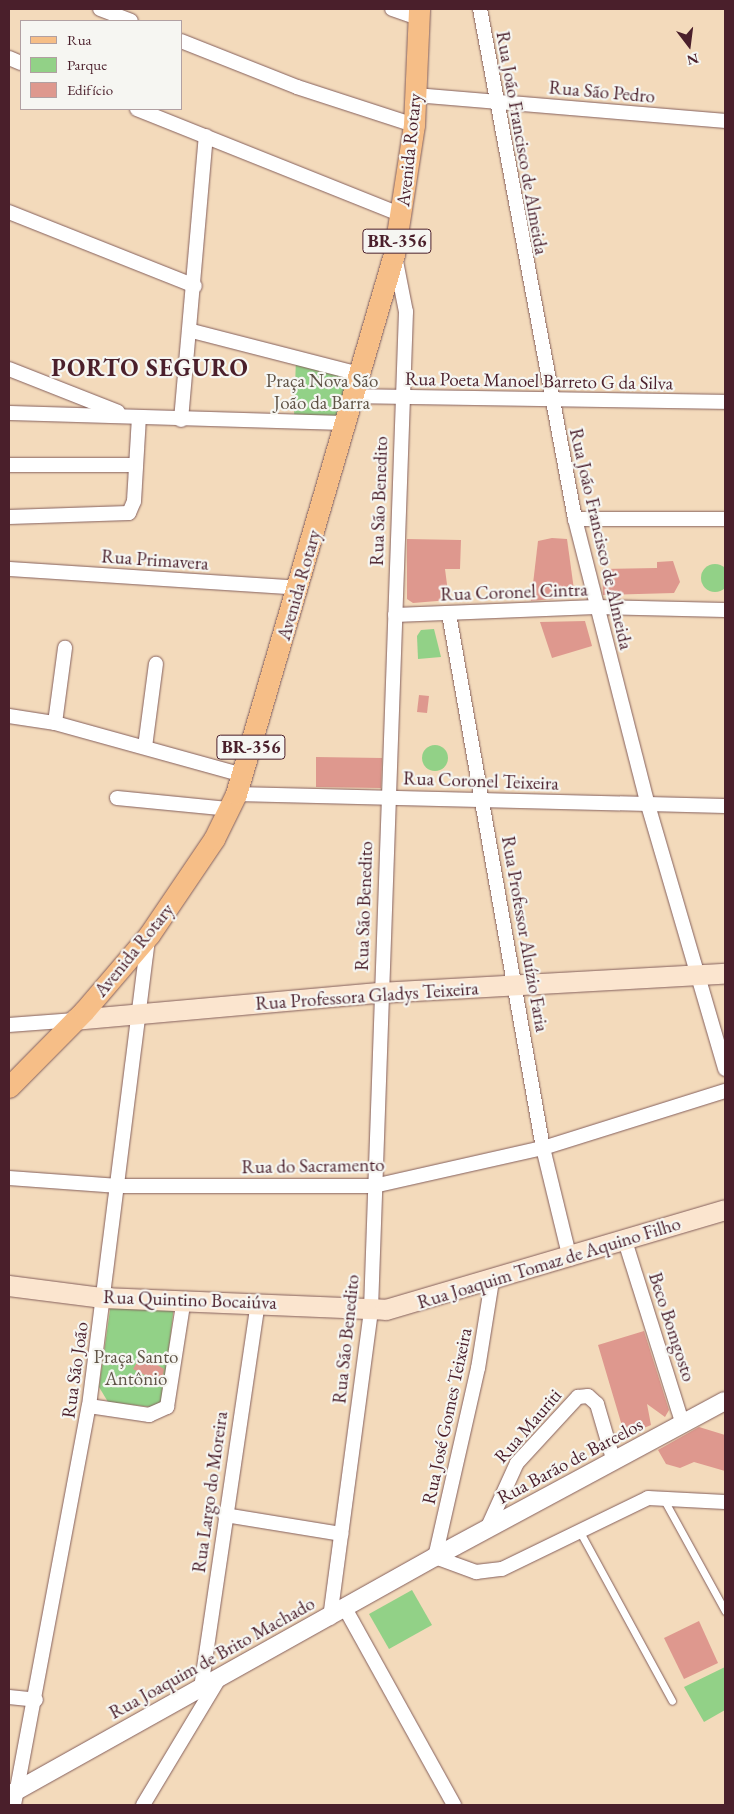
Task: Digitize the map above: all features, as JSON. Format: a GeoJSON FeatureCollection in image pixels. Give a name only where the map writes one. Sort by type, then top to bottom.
{"type":"FeatureCollection","features":[{"type":"Feature","properties":{"kind":"main road","name":"Avenida Rotary"},"geometry":{"type":"LineString","coordinates":[[9,1087],[75,1020],[149,935],[236,793],[299,588],[394,254],[402,215],[414,125],[418,14]]}},
{"type":"Feature","properties":{"kind":"main road","name":"Rua Professora Gladys Teixeira"},"geometry":{"type":"LineString","coordinates":[[75,1020],[140,1011],[380,993],[725,974]]}},
{"type":"Feature","properties":{"kind":"main road","name":"Rua Joaquim Tomaz de Aquino Filho"},"geometry":{"type":"LineString","coordinates":[[371,1309],[411,1305],[725,1210]]}},
{"type":"Feature","properties":{"kind":"main road","name":"Rua Quintino Bocaiúva"},"geometry":{"type":"LineString","coordinates":[[9,1286],[103,1298],[258,1302],[371,1309]]}},
{"type":"Feature","properties":{"kind":"street"},"geometry":{"type":"LineString","coordinates":[[100,9],[129,20]]}},
{"type":"Feature","properties":{"kind":"street"},"geometry":{"type":"LineString","coordinates":[[392,9],[418,14]]}},
{"type":"Feature","properties":{"kind":"street","name":"Rua João Francisco de Almeida"},"geometry":{"type":"LineString","coordinates":[[480,9],[550,402],[575,518],[596,607],[648,804],[701,976],[725,1069]]}},
{"type":"Feature","properties":{"kind":"street"},"geometry":{"type":"LineString","coordinates":[[182,41],[297,87],[414,125]]}},
{"type":"Feature","properties":{"kind":"street","name":"Rua São Pedro"},"geometry":{"type":"LineString","coordinates":[[416,95],[725,121]]}},
{"type":"Feature","properties":{"kind":"street"},"geometry":{"type":"LineString","coordinates":[[140,110],[402,215]]}},
{"type":"Feature","properties":{"kind":"street"},"geometry":{"type":"LineString","coordinates":[[181,420],[192,331],[206,136]]}},
{"type":"Feature","properties":{"kind":"street"},"geometry":{"type":"LineString","coordinates":[[9,212],[195,286]]}},
{"type":"Feature","properties":{"kind":"street","name":"Rua São Benedito"},"geometry":{"type":"LineString","coordinates":[[330,1618],[371,1309],[380,993],[395,615],[401,399],[406,312],[394,254]]}},
{"type":"Feature","properties":{"kind":"street"},"geometry":{"type":"LineString","coordinates":[[192,331],[360,374]]}},
{"type":"Feature","properties":{"kind":"street"},"geometry":{"type":"LineString","coordinates":[[9,369],[134,416]]}},
{"type":"Feature","properties":{"kind":"street","name":"Rua Poeta Manoel Barreto G da Silva"},"geometry":{"type":"LineString","coordinates":[[353,396],[401,399],[550,402],[725,402]]}},
{"type":"Feature","properties":{"kind":"street"},"geometry":{"type":"LineString","coordinates":[[9,413],[134,416],[181,420],[345,423]]}},
{"type":"Feature","properties":{"kind":"street"},"geometry":{"type":"LineString","coordinates":[[9,517],[124,516],[133,508],[136,465],[134,416]]}},
{"type":"Feature","properties":{"kind":"street"},"geometry":{"type":"LineString","coordinates":[[9,465],[136,465]]}},
{"type":"Feature","properties":{"kind":"street"},"geometry":{"type":"LineString","coordinates":[[575,518],[725,519]]}},
{"type":"Feature","properties":{"kind":"street","name":"Rua Primavera"},"geometry":{"type":"LineString","coordinates":[[9,569],[299,588]]}},
{"type":"Feature","properties":{"kind":"street","name":"Rua Coronel Cintra"},"geometry":{"type":"LineString","coordinates":[[395,615],[596,607],[725,610]]}},
{"type":"Feature","properties":{"kind":"street","name":"Rua Professor Aluízio Faria"},"geometry":{"type":"LineString","coordinates":[[449,614],[543,1148],[570,1258]]}},
{"type":"Feature","properties":{"kind":"street"},"geometry":{"type":"LineString","coordinates":[[55,723],[65,648]]}},
{"type":"Feature","properties":{"kind":"street"},"geometry":{"type":"LineString","coordinates":[[144,748],[156,664]]}},
{"type":"Feature","properties":{"kind":"street"},"geometry":{"type":"LineString","coordinates":[[9,716],[55,723],[144,748],[236,793]]}},
{"type":"Feature","properties":{"kind":"street"},"geometry":{"type":"LineString","coordinates":[[117,798],[236,793]]}},
{"type":"Feature","properties":{"kind":"street","name":"Rua Coronel Teixeira"},"geometry":{"type":"LineString","coordinates":[[236,793],[725,806]]}},
{"type":"Feature","properties":{"kind":"street","name":"Rua São João"},"geometry":{"type":"LineString","coordinates":[[13,1797],[36,1700],[89,1406],[119,1186],[149,935]]}},
{"type":"Feature","properties":{"kind":"street","name":"Rua Professora Gladys Teixeira"},"geometry":{"type":"LineString","coordinates":[[9,1025],[75,1020]]}},
{"type":"Feature","properties":{"kind":"street","name":"Rua do Sacramento"},"geometry":{"type":"LineString","coordinates":[[9,1178],[119,1186],[374,1186],[543,1148],[725,1091]]}},
{"type":"Feature","properties":{"kind":"street","name":"Beco Bomgosto"},"geometry":{"type":"LineString","coordinates":[[625,1241],[683,1425]]}},
{"type":"Feature","properties":{"kind":"street","name":"Rua José Gomes Teixeira"},"geometry":{"type":"LineString","coordinates":[[435,1557],[478,1368],[492,1282]]}},
{"type":"Feature","properties":{"kind":"street"},"geometry":{"type":"LineString","coordinates":[[89,1406],[149,1416],[167,1407],[184,1299]]}},
{"type":"Feature","properties":{"kind":"street","name":"Rua Largo do Moreira"},"geometry":{"type":"LineString","coordinates":[[201,1688],[225,1515],[258,1302]]}},
{"type":"Feature","properties":{"kind":"street","name":"Rua Mauriti"},"geometry":{"type":"LineString","coordinates":[[487,1529],[516,1463],[578,1397],[588,1396],[597,1404],[614,1462]]}},
{"type":"Feature","properties":{"kind":"street","name":"Rua Barão de Barcelos"},"geometry":{"type":"LineString","coordinates":[[435,1557],[725,1401]]}},
{"type":"Feature","properties":{"kind":"street"},"geometry":{"type":"LineString","coordinates":[[435,1557],[476,1572],[502,1569],[580,1532],[632,1504],[662,1497],[725,1502]]}},
{"type":"Feature","properties":{"kind":"street"},"geometry":{"type":"LineString","coordinates":[[225,1515],[341,1534]]}},
{"type":"Feature","properties":{"kind":"street","name":"Rua Joaquim de Brito Machado"},"geometry":{"type":"LineString","coordinates":[[13,1797],[201,1688],[346,1610],[435,1557]]}},
{"type":"Feature","properties":{"kind":"street"},"geometry":{"type":"LineString","coordinates":[[346,1610],[454,1805]]}},
{"type":"Feature","properties":{"kind":"street"},"geometry":{"type":"LineString","coordinates":[[143,1805],[218,1680]]}},
{"type":"Feature","properties":{"kind":"street"},"geometry":{"type":"LineString","coordinates":[[9,1697],[36,1700]]}},
{"type":"Feature","properties":{"kind":"lane"},"geometry":{"type":"LineString","coordinates":[[662,1497],[725,1611]]}},
{"type":"Feature","properties":{"kind":"lane"},"geometry":{"type":"LineString","coordinates":[[580,1532],[672,1701]]}},
{"type":"Feature","properties":{"kind":"green space","name":"Praça Nova São João da Barra"},"geometry":{"type":"Polygon","coordinates":[[[296,358],[358,376],[346,418],[294,417],[296,358]]]}},
{"type":"Feature","properties":{"kind":"green space"},"geometry":{"type":"Polygon","coordinates":[[[715,564],[725,568],[729,578],[725,588],[715,592],[705,588],[701,578],[705,568],[715,564]]]}},
{"type":"Feature","properties":{"kind":"green space"},"geometry":{"type":"Polygon","coordinates":[[[434,629],[441,657],[418,659],[417,636],[421,630],[434,629]]]}},
{"type":"Feature","properties":{"kind":"green space"},"geometry":{"type":"Polygon","coordinates":[[[435,745],[444,749],[448,758],[444,767],[435,771],[426,767],[422,758],[426,749],[435,745]]]}},
{"type":"Feature","properties":{"kind":"green space","name":"Praça Santo Antônio"},"geometry":{"type":"Polygon","coordinates":[[[111,1303],[174,1305],[163,1402],[151,1407],[108,1402],[99,1387],[111,1303]]]}},
{"type":"Feature","properties":{"kind":"green space"},"geometry":{"type":"Polygon","coordinates":[[[412,1590],[432,1625],[389,1649],[369,1614],[412,1590]]]}},
{"type":"Feature","properties":{"kind":"green space"},"geometry":{"type":"Polygon","coordinates":[[[725,1667],[725,1710],[704,1722],[684,1687],[725,1667]]]}},
{"type":"Feature","properties":{"kind":"building"},"geometry":{"type":"Polygon","coordinates":[[[552,538],[567,539],[575,597],[531,601],[538,541],[552,538]]]}},
{"type":"Feature","properties":{"kind":"building"},"geometry":{"type":"Polygon","coordinates":[[[407,539],[461,540],[460,569],[445,569],[449,600],[413,603],[407,599],[407,539]]]}},
{"type":"Feature","properties":{"kind":"building"},"geometry":{"type":"Polygon","coordinates":[[[673,561],[680,582],[674,593],[603,595],[602,569],[657,568],[657,562],[673,561]]]}},
{"type":"Feature","properties":{"kind":"building"},"geometry":{"type":"Polygon","coordinates":[[[585,621],[592,646],[552,658],[540,622],[585,621]]]}},
{"type":"Feature","properties":{"kind":"building"},"geometry":{"type":"Polygon","coordinates":[[[419,695],[429,696],[427,713],[417,712],[419,695]]]}},
{"type":"Feature","properties":{"kind":"building"},"geometry":{"type":"Polygon","coordinates":[[[316,757],[382,758],[381,788],[316,787],[316,757]]]}},
{"type":"Feature","properties":{"kind":"building"},"geometry":{"type":"Polygon","coordinates":[[[644,1331],[669,1410],[665,1417],[647,1404],[651,1425],[625,1436],[598,1345],[644,1331]]]}},
{"type":"Feature","properties":{"kind":"building"},"geometry":{"type":"Polygon","coordinates":[[[146,1358],[164,1369],[162,1384],[133,1369],[139,1359],[146,1358]]]}},
{"type":"Feature","properties":{"kind":"building"},"geometry":{"type":"Polygon","coordinates":[[[699,1427],[725,1435],[725,1471],[694,1462],[680,1468],[666,1464],[658,1450],[699,1427]]]}},
{"type":"Feature","properties":{"kind":"building"},"geometry":{"type":"Polygon","coordinates":[[[699,1621],[718,1663],[684,1679],[664,1638],[699,1621]]]}},
{"type":"Feature","properties":{"kind":"district","name":"PORTO SEGURO"},"geometry":{"type":"Point","coordinates":[150,368]}}]}
